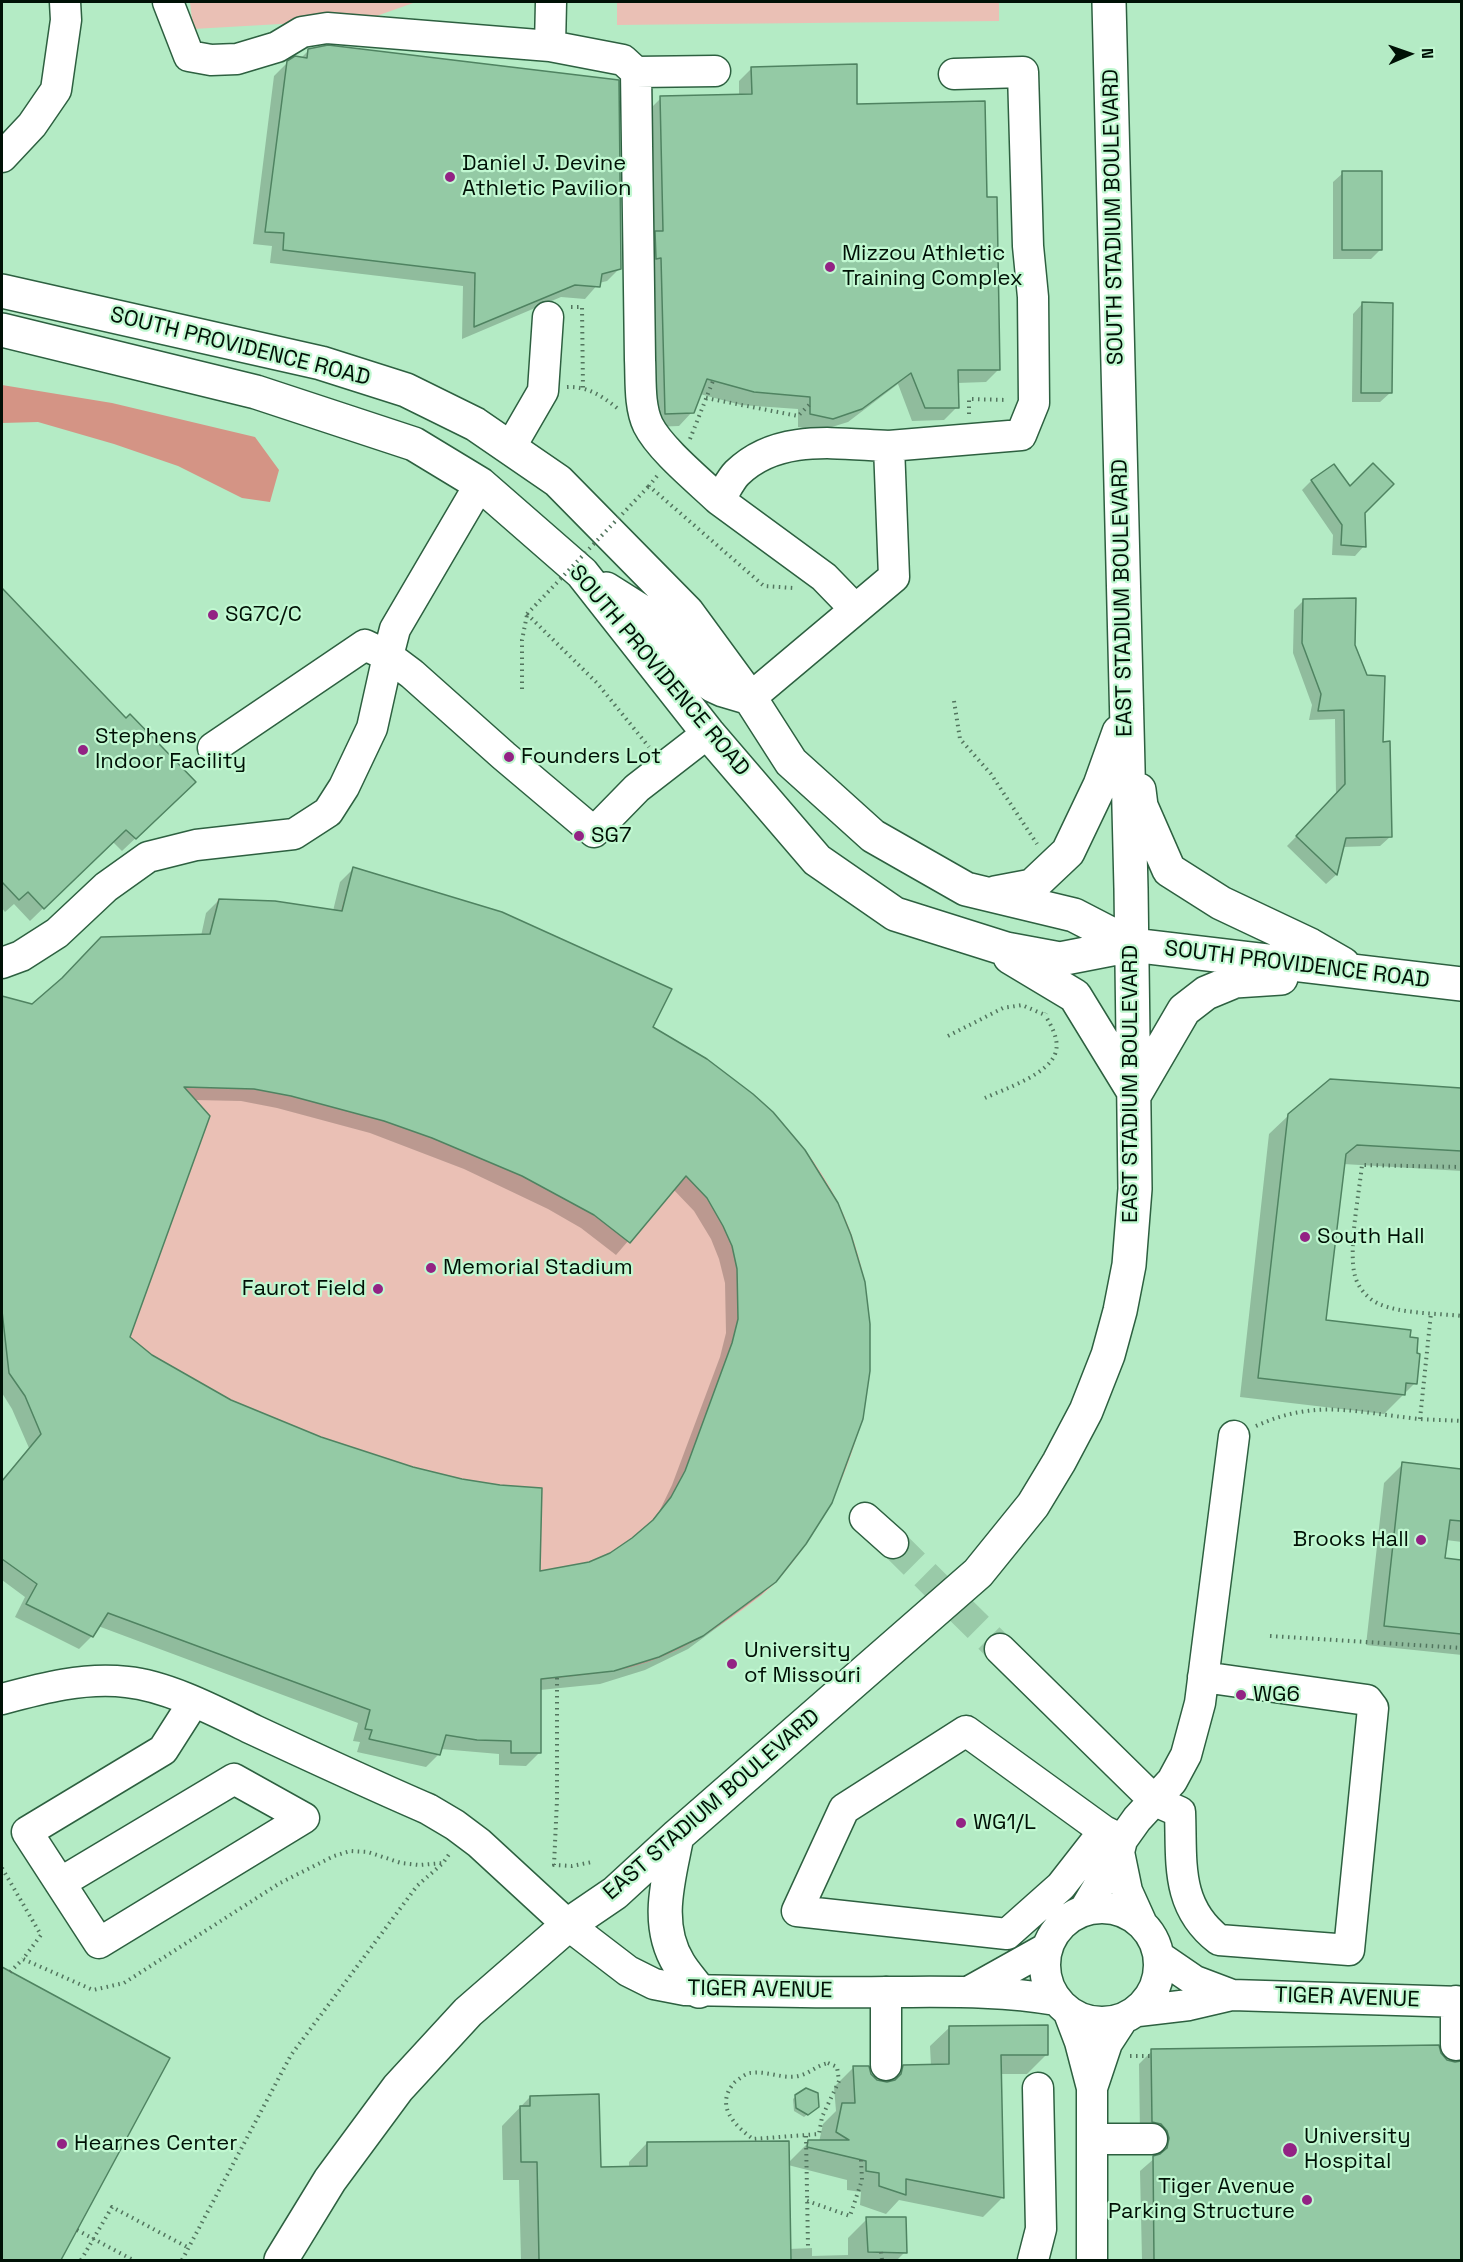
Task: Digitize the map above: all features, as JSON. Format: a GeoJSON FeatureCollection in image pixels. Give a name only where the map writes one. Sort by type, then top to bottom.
{"type":"FeatureCollection","features":[{"type":"Feature","properties":{"kind":"main road","name":"SOUTH STADIUM BOULEVARD"},"geometry":{"type":"LineString","coordinates":[[1109,2],[1119,433]]}},
{"type":"Feature","properties":{"kind":"main road","name":"SOUTH PROVIDENCE ROAD"},"geometry":{"type":"LineString","coordinates":[[2,291],[321,363],[406,390],[476,424],[558,480],[687,612],[750,698],[791,762],[873,836],[966,889],[1074,915],[1132,945]]}},
{"type":"Feature","properties":{"kind":"main road","name":"SOUTH PROVIDENCE ROAD"},"geometry":{"type":"LineString","coordinates":[[2,330],[256,392],[414,444],[480,484],[582,573],[708,733],[817,860],[895,914],[1006,949],[1060,958],[1132,945],[1461,984]]}},
{"type":"Feature","properties":{"kind":"main road","name":"EAST STADIUM BOULEVARD"},"geometry":{"type":"LineString","coordinates":[[281,2260],[330,2180],[398,2088],[468,2012],[568,1925],[615,1893],[978,1573],[1033,1505],[1086,1411],[1108,1355],[1120,1311],[1128,1265],[1135,1189],[1132,945],[1119,433]]}},
{"type":"Feature","properties":{"kind":"main road"},"geometry":{"type":"LineString","coordinates":[[582,573],[644,613],[712,685],[750,698]]}},
{"type":"Feature","properties":{"kind":"main road"},"geometry":{"type":"LineString","coordinates":[[987,894],[1032,886],[1068,852],[1100,785],[1126,713]]}},
{"type":"Feature","properties":{"kind":"main road"},"geometry":{"type":"LineString","coordinates":[[1126,713],[1141,806],[1169,870],[1221,903],[1310,945],[1358,972]]}},
{"type":"Feature","properties":{"kind":"main road"},"geometry":{"type":"LineString","coordinates":[[978,940],[1075,996],[1135,1094],[1184,1010],[1206,993],[1235,981],[1358,972]]}},
{"type":"Feature","properties":{"kind":"main road"},"geometry":{"type":"LineString","coordinates":[[677,1836],[664,1906],[666,1923],[669,1941],[679,1964],[699,1991]]}},
{"type":"Feature","properties":{"kind":"street"},"geometry":{"type":"LineString","coordinates":[[2,157],[32,125],[56,90],[66,20],[65,2]]}},
{"type":"Feature","properties":{"kind":"street"},"geometry":{"type":"LineString","coordinates":[[168,2],[189,56],[211,60],[237,59],[277,47],[302,32],[327,28],[550,46],[623,60],[636,72],[715,71]]}},
{"type":"Feature","properties":{"kind":"street"},"geometry":{"type":"LineString","coordinates":[[550,46],[551,2]]}},
{"type":"Feature","properties":{"kind":"street"},"geometry":{"type":"LineString","coordinates":[[636,72],[642,398],[647,423],[657,439],[719,500],[824,577],[855,609]]}},
{"type":"Feature","properties":{"kind":"street"},"geometry":{"type":"LineString","coordinates":[[719,500],[737,474],[766,452],[803,443],[889,446],[1021,435],[1034,403],[1033,297],[1028,246],[1023,72],[954,74]]}},
{"type":"Feature","properties":{"kind":"street"},"geometry":{"type":"LineString","coordinates":[[510,448],[543,392],[548,317]]}},
{"type":"Feature","properties":{"kind":"street"},"geometry":{"type":"LineString","coordinates":[[750,698],[894,577],[889,446]]}},
{"type":"Feature","properties":{"kind":"street"},"geometry":{"type":"LineString","coordinates":[[2,963],[21,956],[57,933],[106,887],[148,857],[196,845],[294,834],[328,812],[344,787],[372,728],[395,629],[480,484]]}},
{"type":"Feature","properties":{"kind":"street"},"geometry":{"type":"LineString","coordinates":[[213,747],[365,645],[388,656],[412,674],[594,832],[637,788],[708,733]]}},
{"type":"Feature","properties":{"kind":"street"},"geometry":{"type":"LineString","coordinates":[[1092,2088],[1107,2043],[1130,2015],[1151,1996],[1159,1978],[1160,1958],[1154,1938],[1142,1922],[1127,1891],[1115,1841],[966,1731],[844,1809],[797,1911],[1007,1934],[1115,1841],[1155,1801],[1172,1781],[1186,1755],[1200,1703],[1234,1436]]}},
{"type":"Feature","properties":{"kind":"street"},"geometry":{"type":"LineString","coordinates":[[865,1518],[893,1543]]}},
{"type":"Feature","properties":{"kind":"street"},"geometry":{"type":"LineString","coordinates":[[1000,1649],[1155,1801],[1180,1812],[1182,1879],[1187,1899],[1203,1928],[1219,1940],[1349,1950],[1373,1708],[1367,1700],[1203,1677]]}},
{"type":"Feature","properties":{"kind":"street","name":"TIGER AVENUE"},"geometry":{"type":"LineString","coordinates":[[2,1699],[71,1682],[105,1680],[145,1686],[193,1703],[428,1809],[455,1825],[568,1925],[628,1971],[654,1983],[699,1991],[970,1991],[1031,1995],[1063,2006]]}},
{"type":"Feature","properties":{"kind":"street"},"geometry":{"type":"LineString","coordinates":[[60,1883],[234,1779],[304,1818],[99,1943],[60,1883],[27,1832],[163,1750],[193,1703]]}},
{"type":"Feature","properties":{"kind":"street"},"geometry":{"type":"LineString","coordinates":[[1085,1909],[1115,1841]]}},
{"type":"Feature","properties":{"kind":"street"},"geometry":{"type":"LineString","coordinates":[[1092,2260],[1092,2088],[1080,2042],[1063,2006],[1048,1984],[1044,1966],[1047,1948],[1055,1932],[1068,1919],[1085,1909],[1105,1907],[1125,1912],[1142,1922]]}},
{"type":"Feature","properties":{"kind":"street","name":"TIGER AVENUE"},"geometry":{"type":"LineString","coordinates":[[970,1991],[1047,1948]]}},
{"type":"Feature","properties":{"kind":"street","name":"TIGER AVENUE"},"geometry":{"type":"LineString","coordinates":[[1160,1958],[1195,1981],[1232,1995]]}},
{"type":"Feature","properties":{"kind":"street"},"geometry":{"type":"LineString","coordinates":[[886,1992],[886,2065]]}},
{"type":"Feature","properties":{"kind":"street","name":"TIGER AVENUE"},"geometry":{"type":"LineString","coordinates":[[1130,2015],[1232,1995],[1459,2001]]}},
{"type":"Feature","properties":{"kind":"street"},"geometry":{"type":"LineString","coordinates":[[1456,2045],[1459,2001]]}},
{"type":"Feature","properties":{"kind":"street"},"geometry":{"type":"LineString","coordinates":[[1063,2006],[1086,2021],[1104,2023],[1130,2015]]}},
{"type":"Feature","properties":{"kind":"street"},"geometry":{"type":"LineString","coordinates":[[1033,2260],[1040,2241],[1041,2229],[1038,2088]]}},
{"type":"Feature","properties":{"kind":"street"},"geometry":{"type":"LineString","coordinates":[[1092,2139],[1152,2139]]}},
{"type":"Feature","properties":{"kind":"path"},"geometry":{"type":"LineString","coordinates":[[686,448],[713,381]]}},
{"type":"Feature","properties":{"kind":"path"},"geometry":{"type":"LineString","coordinates":[[706,398],[798,416],[810,404]]}},
{"type":"Feature","properties":{"kind":"path"},"geometry":{"type":"LineString","coordinates":[[522,689],[522,640],[527,614],[660,473]]}},
{"type":"Feature","properties":{"kind":"path"},"geometry":{"type":"LineString","coordinates":[[649,486],[764,586],[805,589],[824,577]]}},
{"type":"Feature","properties":{"kind":"path"},"geometry":{"type":"LineString","coordinates":[[527,614],[597,683],[662,768]]}},
{"type":"Feature","properties":{"kind":"path"},"geometry":{"type":"LineString","coordinates":[[954,701],[960,739],[991,774],[1038,846]]}},
{"type":"Feature","properties":{"kind":"path"},"geometry":{"type":"LineString","coordinates":[[948,1036],[1003,1008],[1022,1005],[1036,1009],[1045,1015],[1054,1030],[1056,1051],[1046,1067],[1027,1079],[985,1098]]}},
{"type":"Feature","properties":{"kind":"path"},"geometry":{"type":"LineString","coordinates":[[1045,1015],[1051,1008]]}},
{"type":"Feature","properties":{"kind":"path"},"geometry":{"type":"LineString","coordinates":[[1461,1167],[1362,1165],[1352,1260],[1355,1279],[1364,1294],[1376,1303],[1390,1308],[1461,1316]]}},
{"type":"Feature","properties":{"kind":"path"},"geometry":{"type":"LineString","coordinates":[[1420,1419],[1431,1312]]}},
{"type":"Feature","properties":{"kind":"path"},"geometry":{"type":"LineString","coordinates":[[1234,1436],[1276,1417],[1326,1408],[1351,1409],[1420,1419],[1461,1421]]}},
{"type":"Feature","properties":{"kind":"path"},"geometry":{"type":"LineString","coordinates":[[1270,1636],[1461,1648]]}},
{"type":"Feature","properties":{"kind":"path"},"geometry":{"type":"LineString","coordinates":[[557,1678],[557,1800],[554,1865],[572,1866],[592,1862]]}},
{"type":"Feature","properties":{"kind":"path"},"geometry":{"type":"LineString","coordinates":[[182,2260],[291,2055],[417,1886],[443,1863],[450,1853]]}},
{"type":"Feature","properties":{"kind":"path"},"geometry":{"type":"LineString","coordinates":[[10,1972],[23,1959]]}},
{"type":"Feature","properties":{"kind":"path"},"geometry":{"type":"LineString","coordinates":[[828,2063],[837,2067],[839,2081],[822,2117],[819,2134],[806,2136],[753,2139],[737,2127],[731,2118],[726,2104],[728,2091],[739,2079],[750,2072],[783,2077],[802,2075],[819,2065],[828,2063]]}},
{"type":"Feature","properties":{"kind":"path"},"geometry":{"type":"LineString","coordinates":[[806,2136],[808,2247]]}},
{"type":"Feature","properties":{"kind":"path"},"geometry":{"type":"LineString","coordinates":[[807,2201],[850,2216],[862,2180],[861,2160]]}},
{"type":"Feature","properties":{"kind":"path"},"geometry":{"type":"LineString","coordinates":[[81,2260],[111,2207],[189,2248]]}},
{"type":"Feature","properties":{"kind":"path"},"geometry":{"type":"LineString","coordinates":[[77,2230],[133,2260]]}},
{"type":"Feature","properties":{"kind":"path"},"geometry":{"type":"LineString","coordinates":[[881,2252],[882,2260]]}},
{"type":"Feature","properties":{"kind":"shaded area"},"geometry":{"type":"Polygon","coordinates":[[[190,2],[416,2],[368,19],[193,29],[190,2]]]}},
{"type":"Feature","properties":{"kind":"shaded area"},"geometry":{"type":"Polygon","coordinates":[[[617,2],[999,2],[999,21],[617,25],[617,2]]]}},
{"type":"Feature","properties":{"kind":"shaded area"},"geometry":{"type":"Polygon","coordinates":[[[2,385],[112,403],[255,437],[279,470],[270,502],[242,498],[178,466],[114,444],[38,422],[2,423],[2,385]]]}},
{"type":"Feature","properties":{"kind":"shaded area","name":"Memorial Stadium"},"geometry":{"type":"Polygon","coordinates":[[[353,867],[502,912],[672,989],[653,1027],[735,1081],[789,1131],[805,1150],[837,1201],[858,1255],[869,1312],[869,1369],[860,1426],[841,1481],[814,1533],[772,1587],[711,1631],[659,1658],[623,1669],[537,1680],[51,1515],[5,1477],[41,1434],[25,1396],[9,1373],[2,1311],[2,996],[32,1004],[62,978],[101,937],[210,934],[218,899],[275,901],[341,911],[353,867]]]}},
{"type":"Feature","properties":{"kind":"building","name":"Daniel J. Devine Athletic Pavilion"},"geometry":{"type":"Polygon","coordinates":[[[328,45],[619,80],[621,269],[602,274],[600,287],[575,285],[474,327],[475,273],[283,250],[284,233],[265,232],[287,61],[295,56],[307,58],[308,49],[328,45]]]}},
{"type":"Feature","properties":{"kind":"building","name":"Mizzou Athletic Training Complex"},"geometry":{"type":"Polygon","coordinates":[[[857,64],[857,104],[985,101],[987,197],[997,197],[1000,370],[958,370],[959,408],[925,408],[911,373],[862,409],[833,419],[810,414],[810,397],[754,392],[707,379],[694,413],[665,414],[661,258],[656,259],[655,231],[663,231],[660,96],[752,94],[751,67],[857,64]]]}},
{"type":"Feature","properties":{"kind":"building"},"geometry":{"type":"Polygon","coordinates":[[[1342,171],[1382,171],[1382,250],[1342,250],[1342,171]]]}},
{"type":"Feature","properties":{"kind":"building"},"geometry":{"type":"Polygon","coordinates":[[[1362,302],[1393,303],[1392,393],[1361,393],[1362,302]]]}},
{"type":"Feature","properties":{"kind":"building"},"geometry":{"type":"Polygon","coordinates":[[[1373,463],[1394,484],[1365,513],[1366,547],[1341,545],[1342,525],[1311,480],[1334,464],[1350,486],[1373,463]]]}},
{"type":"Feature","properties":{"kind":"building","name":"Stephens Indoor Facility"},"geometry":{"type":"Polygon","coordinates":[[[2,588],[126,718],[130,714],[196,782],[136,839],[126,830],[44,909],[28,892],[19,900],[2,882],[2,588]]]}},
{"type":"Feature","properties":{"kind":"building"},"geometry":{"type":"Polygon","coordinates":[[[1356,598],[1355,645],[1367,675],[1385,676],[1383,742],[1390,741],[1392,837],[1346,838],[1337,875],[1296,836],[1345,784],[1344,710],[1318,711],[1321,694],[1302,643],[1303,599],[1356,598]]]}},
{"type":"Feature","properties":{"kind":"building","name":"Memorial Stadium"},"geometry":{"type":"Polygon","coordinates":[[[353,867],[502,912],[672,989],[653,1027],[707,1059],[753,1094],[773,1112],[805,1150],[838,1203],[851,1235],[865,1282],[870,1324],[870,1371],[863,1419],[832,1503],[806,1544],[776,1582],[703,1636],[659,1657],[614,1671],[541,1679],[541,1753],[511,1753],[511,1741],[477,1740],[446,1735],[440,1755],[369,1739],[372,1730],[365,1729],[370,1710],[108,1613],[93,1637],[26,1604],[37,1584],[2,1559],[2,1481],[41,1434],[25,1396],[9,1373],[2,1311],[2,996],[32,1004],[62,978],[101,937],[210,934],[219,899],[275,901],[342,911],[353,867]],[[184,1087],[210,1116],[130,1337],[152,1355],[231,1400],[321,1437],[413,1467],[462,1479],[542,1488],[540,1571],[589,1562],[610,1553],[653,1520],[671,1497],[685,1471],[732,1343],[738,1319],[737,1269],[732,1246],[707,1198],[686,1176],[630,1243],[594,1215],[522,1176],[432,1138],[384,1121],[291,1096],[254,1089],[184,1087]]]}},
{"type":"Feature","properties":{"kind":"building","name":"South Hall"},"geometry":{"type":"Polygon","coordinates":[[[1330,1079],[1461,1088],[1461,1151],[1357,1145],[1346,1154],[1326,1320],[1411,1330],[1410,1337],[1418,1338],[1417,1353],[1420,1354],[1417,1384],[1406,1383],[1405,1395],[1258,1378],[1288,1114],[1330,1079]]]}},
{"type":"Feature","properties":{"kind":"building","name":"Brooks Hall"},"geometry":{"type":"Polygon","coordinates":[[[1402,1462],[1461,1469],[1461,1521],[1450,1520],[1445,1558],[1461,1560],[1461,1634],[1384,1626],[1402,1462]]]}},
{"type":"Feature","properties":{"kind":"building","name":"Hearnes Center"},"geometry":{"type":"Polygon","coordinates":[[[2,1967],[170,2058],[61,2260],[2,2260],[2,1967]]]}},
{"type":"Feature","properties":{"kind":"building"},"geometry":{"type":"Polygon","coordinates":[[[1048,2025],[1048,2055],[1001,2055],[1004,2198],[906,2179],[906,2195],[879,2186],[879,2173],[866,2171],[866,2161],[807,2147],[808,2140],[849,2140],[836,2132],[842,2103],[855,2103],[853,2066],[869,2066],[871,2074],[877,2080],[887,2082],[895,2080],[901,2074],[903,2065],[949,2064],[949,2026],[1048,2025]]]}},
{"type":"Feature","properties":{"kind":"building","name":"University Hospital"},"geometry":{"type":"Polygon","coordinates":[[[1439,2045],[1441,2053],[1447,2060],[1461,2061],[1461,2260],[1154,2260],[1153,2156],[1167,2148],[1169,2138],[1161,2124],[1152,2122],[1151,2049],[1439,2045]]]}},
{"type":"Feature","properties":{"kind":"building"},"geometry":{"type":"Polygon","coordinates":[[[806,2088],[818,2093],[819,2107],[808,2115],[796,2108],[795,2095],[806,2088]]]}},
{"type":"Feature","properties":{"kind":"building"},"geometry":{"type":"Polygon","coordinates":[[[599,2094],[601,2167],[647,2166],[647,2142],[789,2141],[791,2260],[539,2260],[537,2162],[521,2162],[520,2106],[530,2106],[530,2096],[599,2094]]]}},
{"type":"Feature","properties":{"kind":"building"},"geometry":{"type":"Polygon","coordinates":[[[866,2217],[906,2217],[907,2253],[868,2252],[866,2217]]]}},
{"type":"Feature","properties":{"kind":"tunnel"},"geometry":{"type":"LineString","coordinates":[[893,1543],[1000,1649]]}},
{"type":"Feature","properties":{"kind":"place","name":"Daniel J. Devine Athletic Pavilion"},"geometry":{"type":"Point","coordinates":[450,177]}},
{"type":"Feature","properties":{"kind":"place","name":"Mizzou Athletic Training Complex"},"geometry":{"type":"Point","coordinates":[830,267]}},
{"type":"Feature","properties":{"kind":"place","name":"SG7C/C"},"geometry":{"type":"Point","coordinates":[213,615]}},
{"type":"Feature","properties":{"kind":"place","name":"Stephens Indoor Facility"},"geometry":{"type":"Point","coordinates":[83,750]}},
{"type":"Feature","properties":{"kind":"place","name":"Founders Lot"},"geometry":{"type":"Point","coordinates":[509,757]}},
{"type":"Feature","properties":{"kind":"place","name":"SG7"},"geometry":{"type":"Point","coordinates":[579,836]}},
{"type":"Feature","properties":{"kind":"place","name":"South Hall"},"geometry":{"type":"Point","coordinates":[1305,1237]}},
{"type":"Feature","properties":{"kind":"place","name":"Memorial Stadium"},"geometry":{"type":"Point","coordinates":[431,1268]}},
{"type":"Feature","properties":{"kind":"place","name":"Faurot Field"},"geometry":{"type":"Point","coordinates":[378,1289]}},
{"type":"Feature","properties":{"kind":"place","name":"Brooks Hall"},"geometry":{"type":"Point","coordinates":[1421,1540]}},
{"type":"Feature","properties":{"kind":"place","name":"University of Missouri"},"geometry":{"type":"Point","coordinates":[732,1664]}},
{"type":"Feature","properties":{"kind":"place","name":"WG6"},"geometry":{"type":"Point","coordinates":[1241,1695]}},
{"type":"Feature","properties":{"kind":"place","name":"WG1/L"},"geometry":{"type":"Point","coordinates":[961,1823]}},
{"type":"Feature","properties":{"kind":"place","name":"Hearnes Center"},"geometry":{"type":"Point","coordinates":[62,2144]}},
{"type":"Feature","properties":{"kind":"place","name":"University Hospital"},"geometry":{"type":"Point","coordinates":[1290,2150]}},
{"type":"Feature","properties":{"kind":"place","name":"Tiger Avenue Parking Structure"},"geometry":{"type":"Point","coordinates":[1307,2200]}}]}
